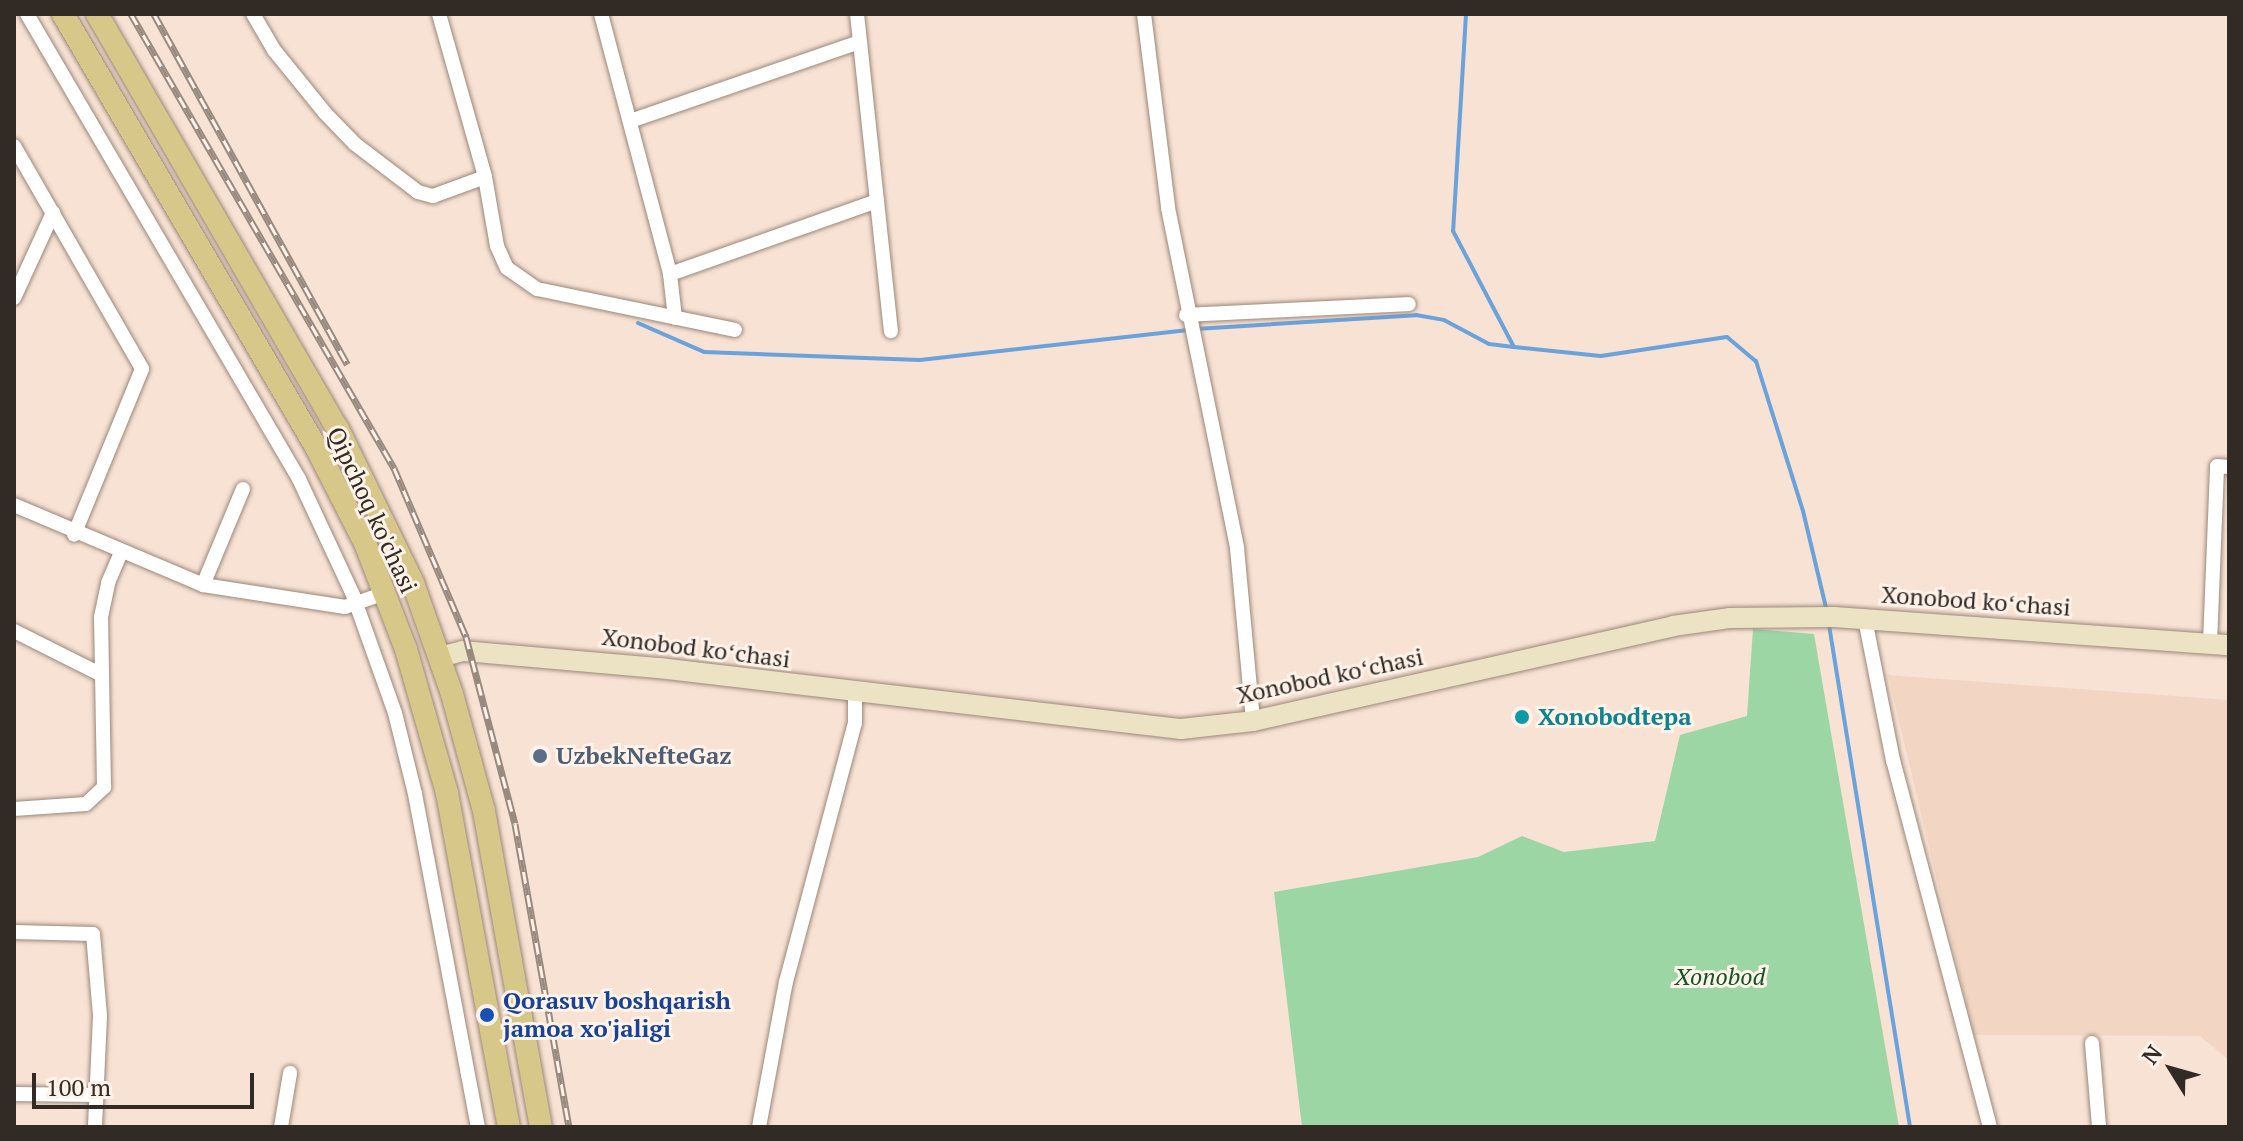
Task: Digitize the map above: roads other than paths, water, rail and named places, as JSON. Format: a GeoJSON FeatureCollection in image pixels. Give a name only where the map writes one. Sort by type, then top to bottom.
{"type":"FeatureCollection","features":[{"type":"Feature","properties":{"kind":"main road","name":"Qipchoq ko'chasi"},"geometry":{"type":"LineString","coordinates":[[63,14],[316,447],[385,593],[411,666],[447,793],[509,1127]]}},
{"type":"Feature","properties":{"kind":"main road","name":"Qipchoq ko'chasi"},"geometry":{"type":"LineString","coordinates":[[97,14],[338,429],[413,583],[440,657],[484,811],[541,1127]]}},
{"type":"Feature","properties":{"kind":"main road"},"geometry":{"type":"LineString","coordinates":[[385,593],[413,583]]}},
{"type":"Feature","properties":{"kind":"main road","name":"Xonobod koʻchasi"},"geometry":{"type":"LineString","coordinates":[[440,657],[463,651],[598,662],[1154,728],[1253,721],[1682,624],[1828,617],[2219,644]]}},
{"type":"Feature","properties":{"kind":"main road"},"geometry":{"type":"LineString","coordinates":[[411,666],[440,657]]}},
{"type":"Feature","properties":{"kind":"street"},"geometry":{"type":"LineString","coordinates":[[27,14],[299,479],[356,603],[395,713],[425,835],[478,1127]]}},
{"type":"Feature","properties":{"kind":"street"},"geometry":{"type":"LineString","coordinates":[[253,14],[274,50],[325,113],[355,144],[418,192],[433,196],[485,177]]}},
{"type":"Feature","properties":{"kind":"street"},"geometry":{"type":"LineString","coordinates":[[439,14],[485,177],[497,246],[521,281],[537,289],[735,330]]}},
{"type":"Feature","properties":{"kind":"street"},"geometry":{"type":"LineString","coordinates":[[601,14],[670,274],[675,318]]}},
{"type":"Feature","properties":{"kind":"street"},"geometry":{"type":"LineString","coordinates":[[857,14],[891,331]]}},
{"type":"Feature","properties":{"kind":"street"},"geometry":{"type":"LineString","coordinates":[[1144,14],[1186,315],[1221,454],[1237,548],[1253,721]]}},
{"type":"Feature","properties":{"kind":"street"},"geometry":{"type":"LineString","coordinates":[[630,121],[860,42]]}},
{"type":"Feature","properties":{"kind":"street"},"geometry":{"type":"LineString","coordinates":[[14,146],[142,369],[74,535]]}},
{"type":"Feature","properties":{"kind":"street"},"geometry":{"type":"LineString","coordinates":[[670,274],[877,201]]}},
{"type":"Feature","properties":{"kind":"street"},"geometry":{"type":"LineString","coordinates":[[14,298],[53,213]]}},
{"type":"Feature","properties":{"kind":"street"},"geometry":{"type":"LineString","coordinates":[[1186,315],[1409,304]]}},
{"type":"Feature","properties":{"kind":"street"},"geometry":{"type":"LineString","coordinates":[[2219,644],[2217,466],[2229,467]]}},
{"type":"Feature","properties":{"kind":"street"},"geometry":{"type":"LineString","coordinates":[[203,585],[243,489]]}},
{"type":"Feature","properties":{"kind":"street"},"geometry":{"type":"LineString","coordinates":[[14,505],[74,535],[203,585],[309,605],[356,603],[385,593]]}},
{"type":"Feature","properties":{"kind":"street"},"geometry":{"type":"LineString","coordinates":[[14,809],[86,804],[100,796],[105,777],[103,600],[121,553]]}},
{"type":"Feature","properties":{"kind":"street"},"geometry":{"type":"LineString","coordinates":[[1865,619],[1893,760],[1990,1127]]}},
{"type":"Feature","properties":{"kind":"street"},"geometry":{"type":"LineString","coordinates":[[14,631],[102,675]]}},
{"type":"Feature","properties":{"kind":"street"},"geometry":{"type":"LineString","coordinates":[[759,1127],[786,982],[855,723],[855,694]]}},
{"type":"Feature","properties":{"kind":"street"},"geometry":{"type":"LineString","coordinates":[[14,932],[93,934],[100,1016],[95,1127]]}},
{"type":"Feature","properties":{"kind":"street"},"geometry":{"type":"LineString","coordinates":[[2092,1043],[2099,1127]]}},
{"type":"Feature","properties":{"kind":"street"},"geometry":{"type":"LineString","coordinates":[[281,1127],[290,1073]]}},
{"type":"Feature","properties":{"kind":"street"},"geometry":{"type":"LineString","coordinates":[[14,1094],[96,1095]]}},
{"type":"Feature","properties":{"kind":"waterway"},"geometry":{"type":"LineString","coordinates":[[1466,14],[1453,231],[1514,347],[1601,356],[1727,337],[1756,361],[1803,511],[1827,612]]}},
{"type":"Feature","properties":{"kind":"waterway"},"geometry":{"type":"LineString","coordinates":[[1196,329],[1416,315],[1444,320],[1489,344],[1514,347]]}},
{"type":"Feature","properties":{"kind":"waterway"},"geometry":{"type":"LineString","coordinates":[[638,323],[704,352],[920,360],[1188,330]]}},
{"type":"Feature","properties":{"kind":"waterway"},"geometry":{"type":"LineString","coordinates":[[1829,625],[1910,1127]]}},
{"type":"Feature","properties":{"kind":"railway"},"geometry":{"type":"LineString","coordinates":[[131,14],[394,468],[466,637],[515,824],[569,1127]]}},
{"type":"Feature","properties":{"kind":"railway"},"geometry":{"type":"LineString","coordinates":[[154,14],[347,364]]}},
{"type":"Feature","properties":{"kind":"place","name":"Xonobodtepa"},"geometry":{"type":"Point","coordinates":[1522,717]}},
{"type":"Feature","properties":{"kind":"place","name":"UzbekNefteGaz"},"geometry":{"type":"Point","coordinates":[540,756]}},
{"type":"Feature","properties":{"kind":"place","name":"Qorasuv boshqarish jamoa xo'jaligi"},"geometry":{"type":"Point","coordinates":[487,1015]}},
{"type":"Feature","properties":{"kind":"park label","name":"Xonobod"},"geometry":{"type":"Point","coordinates":[1720,977]}}]}
